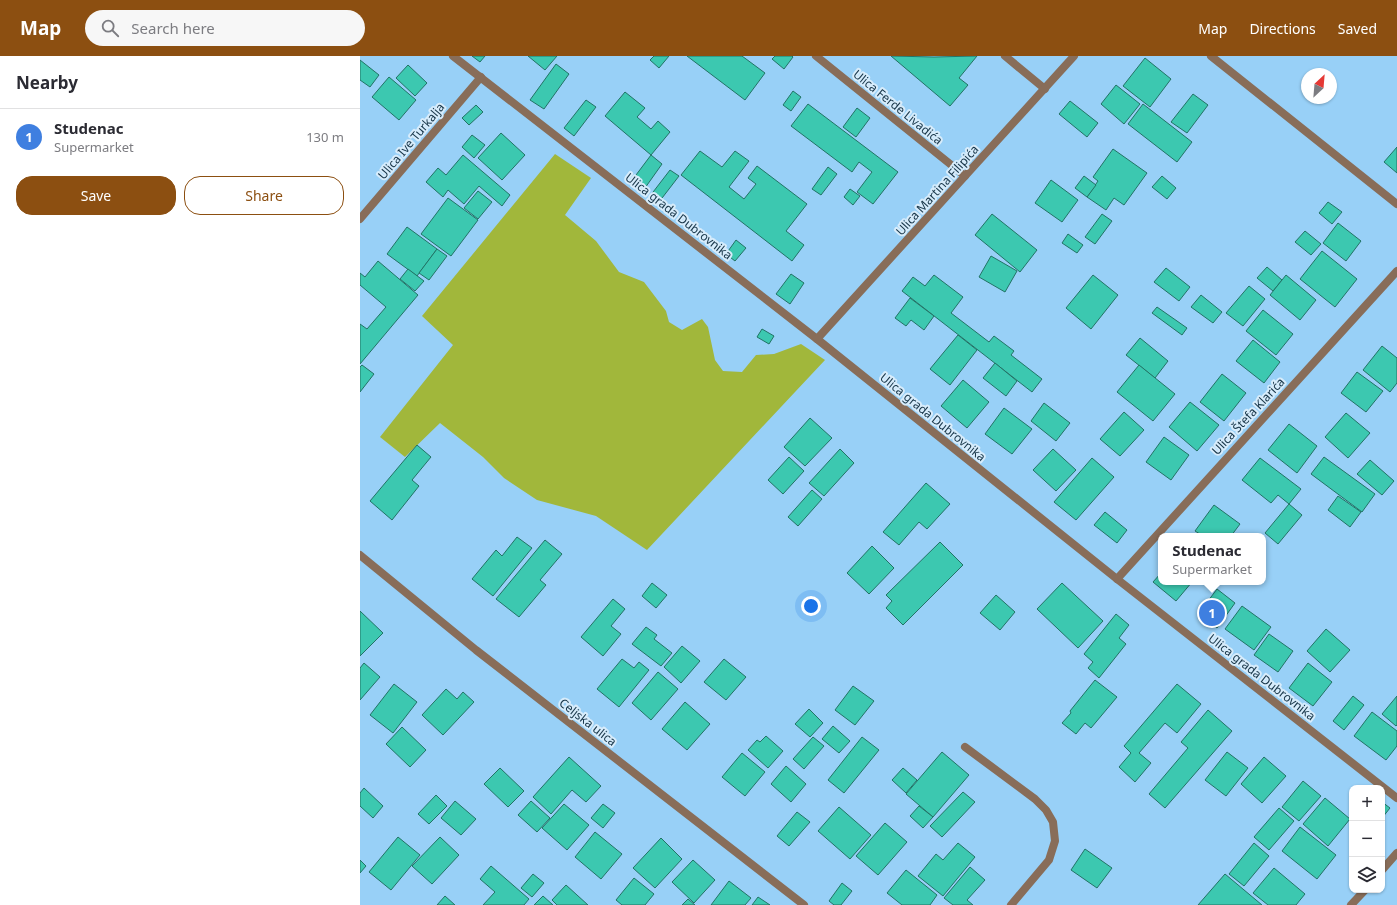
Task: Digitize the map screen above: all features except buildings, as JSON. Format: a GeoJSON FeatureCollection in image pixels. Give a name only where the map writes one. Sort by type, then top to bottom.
{"type":"FeatureCollection","features":[{"type":"Feature","properties":{"kind":"street","name":"Ulica grada Dubrovnika"},"geometry":{"type":"LineString","coordinates":[[453,56],[817,339],[1117,579],[1397,798]]}},
{"type":"Feature","properties":{"kind":"street","name":"Ulica Ferde Livadića"},"geometry":{"type":"LineString","coordinates":[[816,56],[965,176]]}},
{"type":"Feature","properties":{"kind":"street"},"geometry":{"type":"LineString","coordinates":[[1006,56],[1045,89]]}},
{"type":"Feature","properties":{"kind":"street","name":"Ulica Martina Filipića"},"geometry":{"type":"LineString","coordinates":[[817,339],[1074,56]]}},
{"type":"Feature","properties":{"kind":"street"},"geometry":{"type":"LineString","coordinates":[[1211,56],[1397,204]]}},
{"type":"Feature","properties":{"kind":"street","name":"Ulica Ive Turkalja"},"geometry":{"type":"LineString","coordinates":[[360,220],[481,77]]}},
{"type":"Feature","properties":{"kind":"street","name":"Ulica Štefa Klarića"},"geometry":{"type":"LineString","coordinates":[[1159,533],[1397,271]]}},
{"type":"Feature","properties":{"kind":"street","name":"Ulica Štefa Klarića"},"geometry":{"type":"LineString","coordinates":[[1117,579],[1158,534]]}},
{"type":"Feature","properties":{"kind":"street","name":"Celjska ulica"},"geometry":{"type":"LineString","coordinates":[[360,555],[483,655],[804,905]]}},
{"type":"Feature","properties":{"kind":"street"},"geometry":{"type":"LineString","coordinates":[[965,747],[1035,799],[1046,810],[1053,822],[1055,840],[1050,860],[1011,905]]}},
{"type":"Feature","properties":{"kind":"street"},"geometry":{"type":"LineString","coordinates":[[1385,867],[1397,853]]}},
{"type":"Feature","properties":{"kind":"street"},"geometry":{"type":"LineString","coordinates":[[1352,905],[1362,893]]}},
{"type":"Feature","properties":{"kind":"green space"},"geometry":{"type":"Polygon","coordinates":[[[555,154],[591,178],[565,215],[596,241],[619,272],[644,282],[666,311],[669,322],[682,330],[702,319],[708,327],[715,360],[723,371],[742,372],[756,355],[774,354],[801,344],[825,360],[647,550],[596,516],[537,500],[504,478],[483,457],[440,423],[405,457],[380,437],[453,345],[422,316],[555,154]]]}},
{"type":"Feature","properties":{"kind":"place","name":"Studenac"},"geometry":{"type":"Point","coordinates":[1212,613]}}]}
